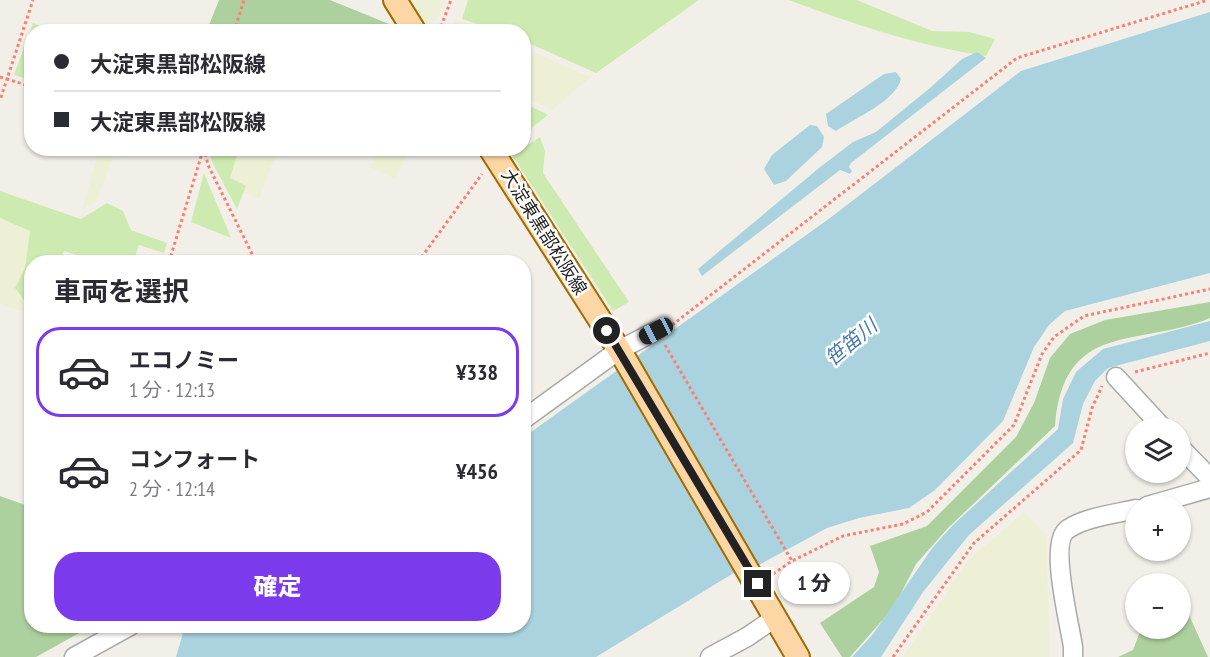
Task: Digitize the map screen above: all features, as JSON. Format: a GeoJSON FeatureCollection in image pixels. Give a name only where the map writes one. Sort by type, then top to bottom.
{"type":"FeatureCollection","features":[{"type":"Feature","properties":{"kind":"main road"},"geometry":{"type":"LineString","coordinates":[[395,0],[411,24]]}},
{"type":"Feature","properties":{"kind":"main road","name":"大淀東黒部松阪線"},"geometry":{"type":"LineString","coordinates":[[496,156],[621,353],[756,580],[798,657]]}},
{"type":"Feature","properties":{"kind":"street"},"geometry":{"type":"LineString","coordinates":[[531,414],[621,353],[661,332]]}},
{"type":"Feature","properties":{"kind":"street"},"geometry":{"type":"LineString","coordinates":[[1116,377],[1153,417]]}},
{"type":"Feature","properties":{"kind":"street"},"geometry":{"type":"LineString","coordinates":[[1191,458],[1210,478]]}},
{"type":"Feature","properties":{"kind":"street"},"geometry":{"type":"LineString","coordinates":[[1186,495],[1210,488]]}},
{"type":"Feature","properties":{"kind":"street"},"geometry":{"type":"LineString","coordinates":[[1072,657],[1073,647],[1060,570],[1061,537],[1066,529],[1125,511]]}},
{"type":"Feature","properties":{"kind":"street"},"geometry":{"type":"LineString","coordinates":[[710,657],[776,618]]}},
{"type":"Feature","properties":{"kind":"street"},"geometry":{"type":"LineString","coordinates":[[74,657],[117,633]]}},
{"type":"Feature","properties":{"kind":"path"},"geometry":{"type":"LineString","coordinates":[[25,24],[33,0]]}},
{"type":"Feature","properties":{"kind":"path"},"geometry":{"type":"LineString","coordinates":[[236,24],[244,0]]}},
{"type":"Feature","properties":{"kind":"path"},"geometry":{"type":"LineString","coordinates":[[442,24],[451,0]]}},
{"type":"Feature","properties":{"kind":"path"},"geometry":{"type":"LineString","coordinates":[[792,561],[661,332],[1017,58],[1208,0]]}},
{"type":"Feature","properties":{"kind":"path"},"geometry":{"type":"LineString","coordinates":[[0,100],[24,27]]}},
{"type":"Feature","properties":{"kind":"path"},"geometry":{"type":"LineString","coordinates":[[0,77],[24,84]]}},
{"type":"Feature","properties":{"kind":"path"},"geometry":{"type":"LineString","coordinates":[[171,255],[202,156]]}},
{"type":"Feature","properties":{"kind":"path"},"geometry":{"type":"LineString","coordinates":[[206,156],[208,165],[253,255]]}},
{"type":"Feature","properties":{"kind":"path"},"geometry":{"type":"LineString","coordinates":[[423,255],[494,156]]}},
{"type":"Feature","properties":{"kind":"path"},"geometry":{"type":"LineString","coordinates":[[756,580],[843,536],[903,524],[927,512],[1014,425],[1042,354],[1069,325],[1084,316],[1210,289]]}},
{"type":"Feature","properties":{"kind":"path"},"geometry":{"type":"LineString","coordinates":[[893,657],[974,543],[1081,450],[1092,408],[1103,386],[1116,377],[1210,352]]}},
{"type":"Feature","properties":{"kind":"green space"},"geometry":{"type":"Polygon","coordinates":[[[219,0],[330,0],[389,24],[209,24],[219,0]]]}},
{"type":"Feature","properties":{"kind":"green space"},"geometry":{"type":"Polygon","coordinates":[[[405,0],[445,0],[437,20],[419,23],[405,0]]]}},
{"type":"Feature","properties":{"kind":"green space"},"geometry":{"type":"Polygon","coordinates":[[[468,0],[699,0],[596,73],[531,44],[531,24],[477,24],[462,19],[468,0]]]}},
{"type":"Feature","properties":{"kind":"green space"},"geometry":{"type":"Polygon","coordinates":[[[789,0],[857,0],[932,31],[969,32],[995,39],[986,56],[886,33],[789,0]]]}},
{"type":"Feature","properties":{"kind":"green space"},"geometry":{"type":"Polygon","coordinates":[[[456,20],[466,24],[454,24],[456,20]]]}},
{"type":"Feature","properties":{"kind":"green space"},"geometry":{"type":"Polygon","coordinates":[[[24,48],[24,78],[14,75],[24,48]]]}},
{"type":"Feature","properties":{"kind":"green space"},"geometry":{"type":"Polygon","coordinates":[[[531,51],[591,77],[552,110],[531,100],[531,51]]]}},
{"type":"Feature","properties":{"kind":"green space"},"geometry":{"type":"Polygon","coordinates":[[[531,106],[548,115],[531,128],[531,106]]]}},
{"type":"Feature","properties":{"kind":"green space"},"geometry":{"type":"Polygon","coordinates":[[[540,137],[545,151],[543,173],[629,302],[613,311],[513,156],[531,156],[531,143],[540,137]]]}},
{"type":"Feature","properties":{"kind":"green space"},"geometry":{"type":"Polygon","coordinates":[[[95,156],[113,156],[96,202],[82,210],[96,161],[95,156]]]}},
{"type":"Feature","properties":{"kind":"green space"},"geometry":{"type":"Polygon","coordinates":[[[211,156],[237,156],[230,178],[246,186],[237,209],[211,156]]]}},
{"type":"Feature","properties":{"kind":"green space"},"geometry":{"type":"Polygon","coordinates":[[[237,156],[275,156],[259,199],[244,192],[246,186],[230,179],[237,156]]]}},
{"type":"Feature","properties":{"kind":"green space"},"geometry":{"type":"Polygon","coordinates":[[[375,156],[406,156],[395,179],[370,167],[375,156]]]}},
{"type":"Feature","properties":{"kind":"green space"},"geometry":{"type":"Polygon","coordinates":[[[204,173],[231,238],[191,222],[204,173]]]}},
{"type":"Feature","properties":{"kind":"green space"},"geometry":{"type":"Polygon","coordinates":[[[0,191],[81,219],[107,203],[123,211],[131,230],[167,243],[164,253],[139,245],[135,255],[77,255],[64,251],[63,255],[27,255],[30,231],[0,218],[0,191]]]}},
{"type":"Feature","properties":{"kind":"green space"},"geometry":{"type":"Polygon","coordinates":[[[0,218],[30,231],[27,255],[24,255],[24,270],[15,288],[24,303],[24,312],[0,304],[0,218]]]}},
{"type":"Feature","properties":{"kind":"green space"},"geometry":{"type":"Polygon","coordinates":[[[24,270],[24,300],[15,288],[24,270]]]}},
{"type":"Feature","properties":{"kind":"green space"},"geometry":{"type":"Polygon","coordinates":[[[1210,302],[1210,318],[1183,327],[1109,343],[1089,353],[1073,368],[1061,392],[1055,426],[948,528],[916,564],[894,607],[850,657],[842,657],[820,623],[874,587],[879,572],[870,546],[927,526],[1016,437],[1034,403],[1050,358],[1070,334],[1105,320],[1210,302]]]}},
{"type":"Feature","properties":{"kind":"green space"},"geometry":{"type":"Polygon","coordinates":[[[0,496],[24,505],[24,633],[79,633],[36,657],[0,657],[0,496]]]}},
{"type":"Feature","properties":{"kind":"green space"},"geometry":{"type":"Polygon","coordinates":[[[1024,512],[1046,534],[1050,657],[903,657],[969,559],[1024,512]]]}},
{"type":"Feature","properties":{"kind":"green space"},"geometry":{"type":"Polygon","coordinates":[[[1191,619],[1208,657],[1118,657],[1133,650],[1137,639],[1191,639],[1191,619]]]}},
{"type":"Feature","properties":{"kind":"water","name":"笹笛川"},"geometry":{"type":"Polygon","coordinates":[[[1210,12],[1210,273],[1065,311],[1049,325],[1034,347],[1003,421],[935,490],[909,508],[859,518],[827,528],[759,565],[755,560],[596,657],[176,657],[183,633],[531,633],[531,432],[830,218],[1021,71],[1210,12]]]}},
{"type":"Feature","properties":{"kind":"water"},"geometry":{"type":"Polygon","coordinates":[[[977,52],[986,58],[851,163],[850,174],[840,170],[702,276],[698,269],[819,168],[853,142],[876,132],[962,59],[977,52]]]}},
{"type":"Feature","properties":{"kind":"water"},"geometry":{"type":"Polygon","coordinates":[[[896,72],[901,79],[898,87],[883,102],[836,131],[828,126],[826,114],[884,74],[896,72]]]}},
{"type":"Feature","properties":{"kind":"water"},"geometry":{"type":"Polygon","coordinates":[[[810,125],[817,126],[824,137],[822,147],[786,181],[774,185],[764,169],[772,155],[810,125]]]}},
{"type":"Feature","properties":{"kind":"water"},"geometry":{"type":"Polygon","coordinates":[[[1210,321],[1210,341],[1108,368],[1095,381],[1083,404],[1073,443],[969,535],[923,592],[881,657],[852,657],[873,634],[933,547],[953,525],[1058,429],[1063,399],[1076,372],[1103,349],[1210,321]]]}},
{"type":"Feature","properties":{"kind":"route"},"geometry":{"type":"LineString","coordinates":[[607,331],[758,584]]}}]}
